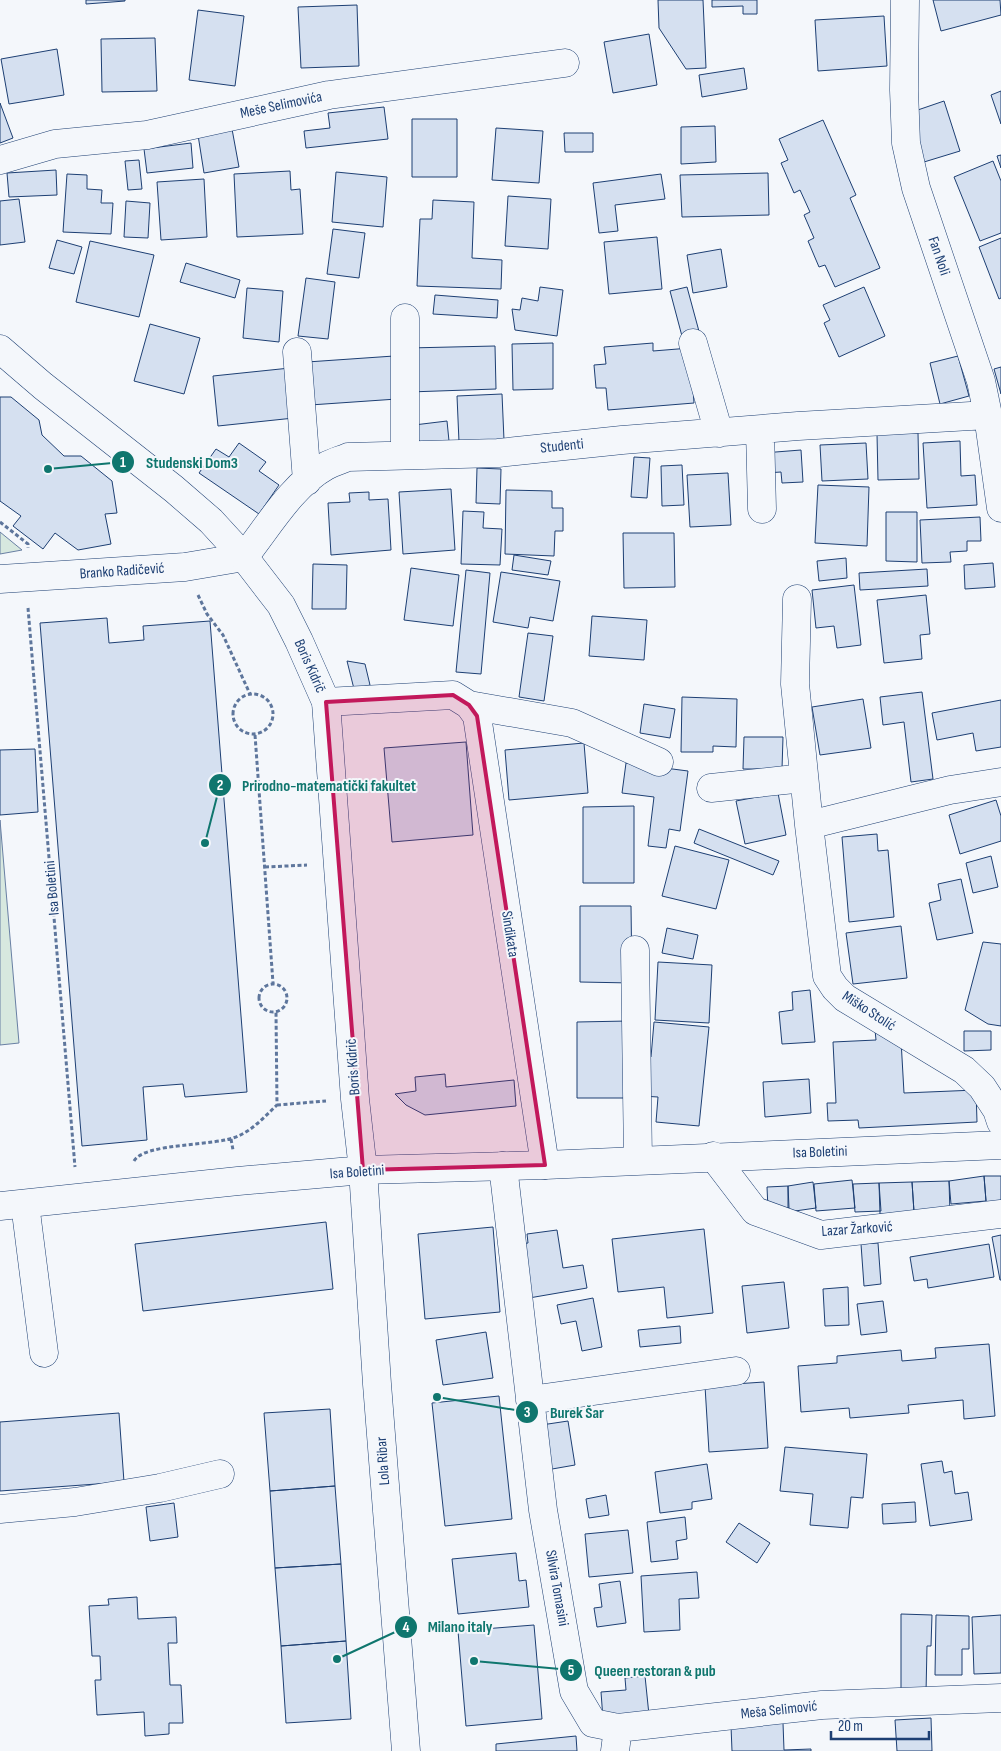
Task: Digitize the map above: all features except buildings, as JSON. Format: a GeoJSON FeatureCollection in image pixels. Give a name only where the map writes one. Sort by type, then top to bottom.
{"type":"FeatureCollection","features":[{"type":"Feature","properties":{"kind":"street","name":"Fan Noli"},"geometry":{"type":"LineString","coordinates":[[905,0],[904,90],[906,143],[916,188],[981,380],[988,415],[1001,508]]}},
{"type":"Feature","properties":{"kind":"street","name":"Meše Selimovića"},"geometry":{"type":"LineString","coordinates":[[0,160],[55,144],[147,135],[329,95],[565,63]]}},
{"type":"Feature","properties":{"kind":"street"},"geometry":{"type":"LineString","coordinates":[[405,318],[405,455]]}},
{"type":"Feature","properties":{"kind":"street"},"geometry":{"type":"LineString","coordinates":[[693,344],[719,433]]}},
{"type":"Feature","properties":{"kind":"street","name":"Boris Kidrič"},"geometry":{"type":"LineString","coordinates":[[0,349],[43,386],[174,489],[211,521],[244,557],[281,605],[326,702],[355,1099],[363,1170]]}},
{"type":"Feature","properties":{"kind":"street"},"geometry":{"type":"LineString","coordinates":[[297,352],[307,481]]}},
{"type":"Feature","properties":{"kind":"street","name":"Studenti"},"geometry":{"type":"LineString","coordinates":[[244,557],[282,505],[326,466],[348,457],[498,453],[622,440],[988,415]]}},
{"type":"Feature","properties":{"kind":"street"},"geometry":{"type":"LineString","coordinates":[[760,430],[762,509]]}},
{"type":"Feature","properties":{"kind":"street","name":"Branko Radičević"},"geometry":{"type":"LineString","coordinates":[[13,578],[185,567],[244,557]]}},
{"type":"Feature","properties":{"kind":"street","name":"Miško Stolić"},"geometry":{"type":"LineString","coordinates":[[797,598],[795,684],[809,826],[827,976],[845,998],[964,1070],[982,1087],[997,1110],[1001,1122]]}},
{"type":"Feature","properties":{"kind":"street"},"geometry":{"type":"LineString","coordinates":[[326,702],[453,695],[469,705],[572,722],[659,762]]}},
{"type":"Feature","properties":{"kind":"street","name":"Sindikata"},"geometry":{"type":"LineString","coordinates":[[469,705],[477,716],[545,1165]]}},
{"type":"Feature","properties":{"kind":"street"},"geometry":{"type":"LineString","coordinates":[[711,788],[804,778]]}},
{"type":"Feature","properties":{"kind":"street"},"geometry":{"type":"LineString","coordinates":[[809,826],[950,790],[1001,782]]}},
{"type":"Feature","properties":{"kind":"street"},"geometry":{"type":"LineString","coordinates":[[635,950],[638,1160]]}},
{"type":"Feature","properties":{"kind":"street","name":"Isa Boletini"},"geometry":{"type":"LineString","coordinates":[[44,1353],[12,1205],[363,1170],[545,1165],[713,1156],[1001,1145]]}},
{"type":"Feature","properties":{"kind":"street","name":"Lazar Žarković"},"geometry":{"type":"LineString","coordinates":[[713,1156],[755,1211],[821,1235],[1001,1214]]}},
{"type":"Feature","properties":{"kind":"street","name":"Silvira Tomasini"},"geometry":{"type":"LineString","coordinates":[[503,1166],[544,1510],[574,1691],[593,1724],[616,1740]]}},
{"type":"Feature","properties":{"kind":"street","name":"Lola Ribar"},"geometry":{"type":"LineString","coordinates":[[363,1170],[377,1384],[406,1751]]}},
{"type":"Feature","properties":{"kind":"street"},"geometry":{"type":"LineString","coordinates":[[530,1400],[736,1371]]}},
{"type":"Feature","properties":{"kind":"street"},"geometry":{"type":"LineString","coordinates":[[0,1510],[75,1502],[160,1488],[220,1474]]}},
{"type":"Feature","properties":{"kind":"street","name":"Meša Selimović"},"geometry":{"type":"LineString","coordinates":[[616,1740],[822,1705],[1001,1698]]}},
{"type":"Feature","properties":{"kind":"path"},"geometry":{"type":"LineString","coordinates":[[185,567],[206,614],[223,635],[250,694]]}},
{"type":"Feature","properties":{"kind":"path","name":"Isa Boletini"},"geometry":{"type":"LineString","coordinates":[[13,578],[77,1199]]}},
{"type":"Feature","properties":{"kind":"path"},"geometry":{"type":"LineString","coordinates":[[250,694],[263,696],[272,707],[273,714],[269,726],[264,731],[255,735],[239,729],[232,718],[234,705],[244,695],[250,694]]}},
{"type":"Feature","properties":{"kind":"path"},"geometry":{"type":"LineString","coordinates":[[255,735],[273,983]]}},
{"type":"Feature","properties":{"kind":"path"},"geometry":{"type":"LineString","coordinates":[[265,867],[338,863]]}},
{"type":"Feature","properties":{"kind":"path"},"geometry":{"type":"LineString","coordinates":[[273,983],[282,986],[287,994],[287,1003],[281,1010],[276,1012],[263,1008],[259,999],[261,990],[268,984],[273,983]]}},
{"type":"Feature","properties":{"kind":"path"},"geometry":{"type":"LineString","coordinates":[[276,1012],[277,1105]]}},
{"type":"Feature","properties":{"kind":"path"},"geometry":{"type":"LineString","coordinates":[[115,1194],[136,1157],[161,1148],[221,1142],[239,1136],[258,1123],[277,1105],[355,1099]]}},
{"type":"Feature","properties":{"kind":"highlighted area"},"geometry":{"type":"Polygon","coordinates":[[[453,695],[469,705],[477,716],[545,1165],[363,1170],[326,702],[453,695]]]}},
{"type":"Feature","properties":{"kind":"shaded area"},"geometry":{"type":"Polygon","coordinates":[[[0,532],[22,550],[0,554],[0,532]]]}},
{"type":"Feature","properties":{"kind":"shaded area"},"geometry":{"type":"Polygon","coordinates":[[[0,820],[19,1043],[0,1045],[0,820]]]}},
{"type":"Feature","properties":{"kind":"place","name":"Studenski Dom3"},"geometry":{"type":"Point","coordinates":[48,469]}},
{"type":"Feature","properties":{"kind":"place","name":"Prirodno-matematički fakultet"},"geometry":{"type":"Point","coordinates":[205,843]}},
{"type":"Feature","properties":{"kind":"place","name":"Burek Šar"},"geometry":{"type":"Point","coordinates":[437,1397]}},
{"type":"Feature","properties":{"kind":"place","name":"Milano italy"},"geometry":{"type":"Point","coordinates":[337,1659]}},
{"type":"Feature","properties":{"kind":"place","name":"Queen restoran & pub"},"geometry":{"type":"Point","coordinates":[474,1661]}}]}
